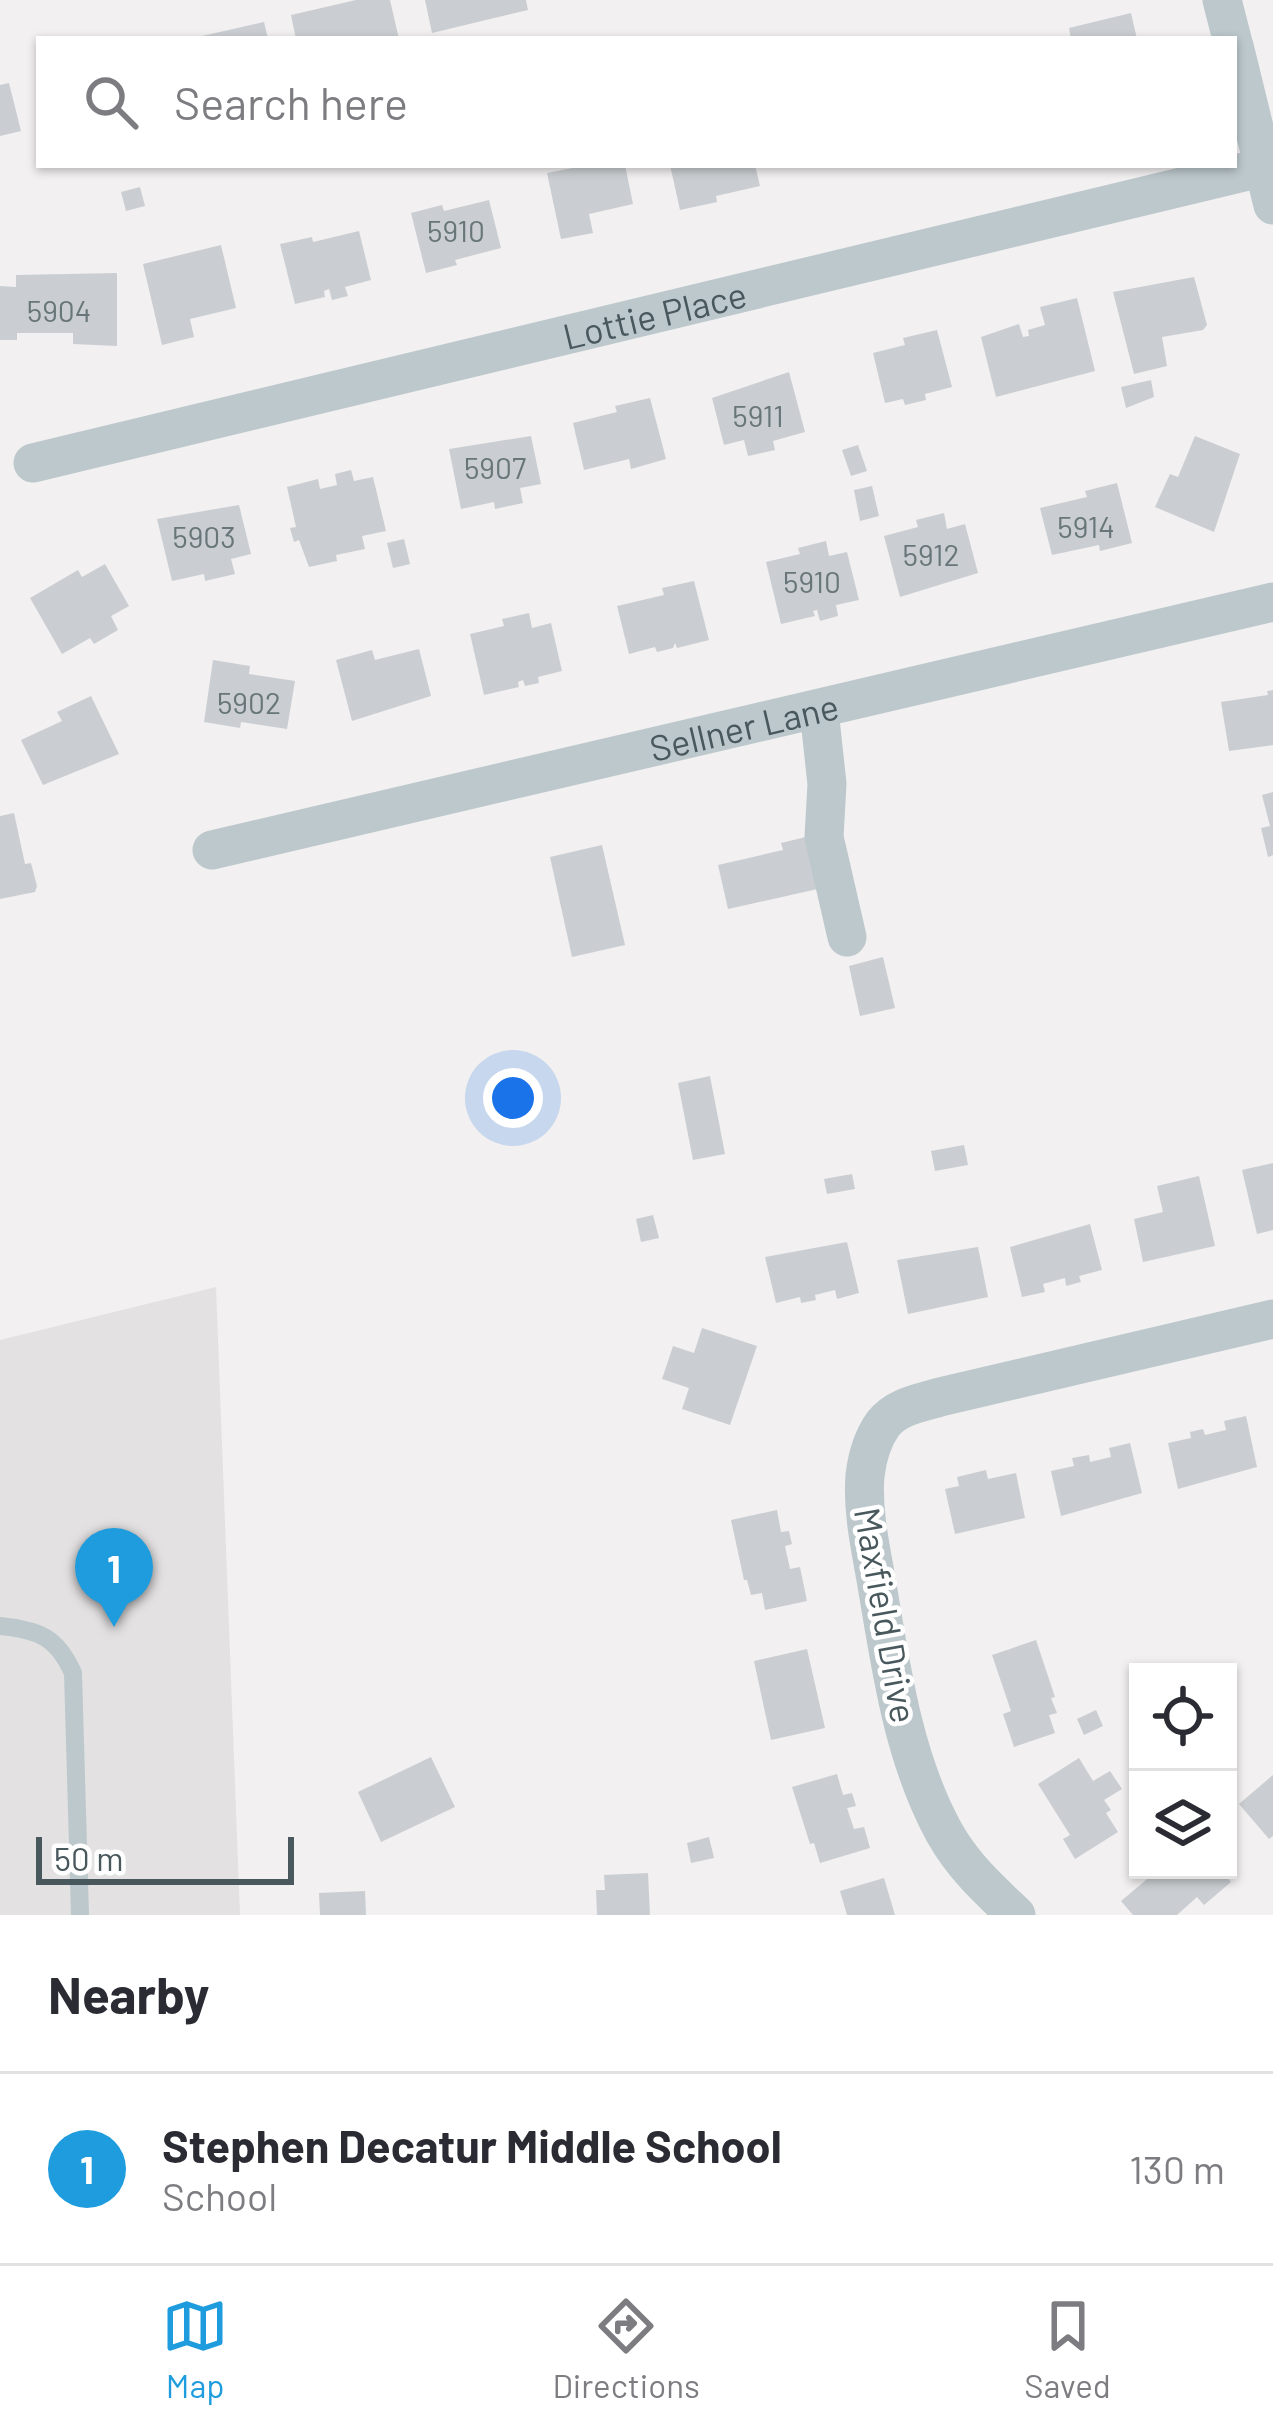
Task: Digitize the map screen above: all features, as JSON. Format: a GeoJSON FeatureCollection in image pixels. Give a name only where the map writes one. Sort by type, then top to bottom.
{"type":"FeatureCollection","features":[{"type":"Feature","properties":{"kind":"street"},"geometry":{"type":"LineString","coordinates":[[1222,0],[1231,36]]}},
{"type":"Feature","properties":{"kind":"street"},"geometry":{"type":"LineString","coordinates":[[1237,57],[1270,179]]}},
{"type":"Feature","properties":{"kind":"street","name":"Lottie Place"},"geometry":{"type":"LineString","coordinates":[[33,463],[1270,179]]}},
{"type":"Feature","properties":{"kind":"street","name":"Sellner Lane"},"geometry":{"type":"LineString","coordinates":[[212,850],[1273,602]]}},
{"type":"Feature","properties":{"kind":"street"},"geometry":{"type":"LineString","coordinates":[[819,710],[827,784],[824,837],[848,937]]}},
{"type":"Feature","properties":{"kind":"street","name":"Maxfield Drive"},"geometry":{"type":"LineString","coordinates":[[1016,1915],[967,1869],[944,1831],[913,1755],[868,1535],[865,1477],[873,1443],[884,1422],[899,1409],[1273,1319]]}},
{"type":"Feature","properties":{"kind":"lane"},"geometry":{"type":"LineString","coordinates":[[0,1626],[23,1628],[47,1638],[62,1648],[73,1673],[80,1915]]}},
{"type":"Feature","properties":{"kind":"shaded area"},"geometry":{"type":"Polygon","coordinates":[[[216,1287],[240,1915],[0,1915],[0,1340],[216,1287]]]}},
{"type":"Feature","properties":{"kind":"building"},"geometry":{"type":"Polygon","coordinates":[[[356,0],[390,0],[398,36],[295,36],[291,15],[356,0]]]}},
{"type":"Feature","properties":{"kind":"building"},"geometry":{"type":"Polygon","coordinates":[[[425,0],[526,0],[528,10],[432,33],[425,0]]]}},
{"type":"Feature","properties":{"kind":"building"},"geometry":{"type":"Polygon","coordinates":[[[1131,13],[1136,36],[1070,36],[1069,28],[1131,13]]]}},
{"type":"Feature","properties":{"kind":"building"},"geometry":{"type":"Polygon","coordinates":[[[264,22],[267,36],[202,36],[264,22]]]}},
{"type":"Feature","properties":{"kind":"building"},"geometry":{"type":"Polygon","coordinates":[[[9,83],[21,131],[0,136],[0,85],[9,83]]]}},
{"type":"Feature","properties":{"kind":"building"},"geometry":{"type":"Polygon","coordinates":[[[626,168],[633,204],[589,214],[593,233],[561,239],[547,173],[626,168]]]}},
{"type":"Feature","properties":{"kind":"building"},"geometry":{"type":"Polygon","coordinates":[[[671,168],[756,168],[760,186],[680,210],[671,168]]]}},
{"type":"Feature","properties":{"kind":"building"},"geometry":{"type":"Polygon","coordinates":[[[140,187],[145,206],[126,211],[121,192],[140,187]]]}},
{"type":"Feature","properties":{"kind":"building"},"geometry":{"type":"Polygon","coordinates":[[[489,200],[501,248],[426,273],[411,213],[489,200]]]}},
{"type":"Feature","properties":{"kind":"building"},"geometry":{"type":"Polygon","coordinates":[[[359,231],[371,280],[345,287],[348,296],[332,300],[329,289],[325,297],[295,304],[280,244],[359,231]]]}},
{"type":"Feature","properties":{"kind":"building"},"geometry":{"type":"Polygon","coordinates":[[[221,245],[236,308],[190,319],[194,337],[162,345],[143,264],[221,245]]]}},
{"type":"Feature","properties":{"kind":"building"},"geometry":{"type":"Polygon","coordinates":[[[117,273],[117,346],[73,344],[73,333],[17,333],[17,340],[0,340],[0,286],[16,287],[16,275],[117,273]]]}},
{"type":"Feature","properties":{"kind":"building"},"geometry":{"type":"Polygon","coordinates":[[[1194,277],[1207,325],[1203,330],[1162,337],[1167,366],[1134,374],[1113,292],[1194,277]]]}},
{"type":"Feature","properties":{"kind":"building"},"geometry":{"type":"Polygon","coordinates":[[[1077,298],[1095,371],[996,397],[981,337],[1019,324],[1023,337],[1029,336],[1028,330],[1045,325],[1040,307],[1077,298]]]}},
{"type":"Feature","properties":{"kind":"building"},"geometry":{"type":"Polygon","coordinates":[[[937,330],[952,387],[925,394],[926,400],[885,403],[873,353],[905,345],[903,338],[937,330]]]}},
{"type":"Feature","properties":{"kind":"building"},"geometry":{"type":"Polygon","coordinates":[[[789,372],[805,432],[773,441],[775,450],[748,456],[744,440],[724,445],[712,398],[789,372]]]}},
{"type":"Feature","properties":{"kind":"building"},"geometry":{"type":"Polygon","coordinates":[[[1151,380],[1154,397],[1126,408],[1121,387],[1151,380]]]}},
{"type":"Feature","properties":{"kind":"building"},"geometry":{"type":"Polygon","coordinates":[[[650,398],[666,459],[631,469],[629,459],[584,470],[573,423],[650,398]]]}},
{"type":"Feature","properties":{"kind":"building"},"geometry":{"type":"Polygon","coordinates":[[[531,436],[541,484],[520,488],[523,503],[495,509],[494,502],[461,509],[449,449],[531,436]]]}},
{"type":"Feature","properties":{"kind":"building"},"geometry":{"type":"Polygon","coordinates":[[[1195,436],[1240,454],[1214,532],[1155,507],[1170,474],[1178,477],[1195,436]]]}},
{"type":"Feature","properties":{"kind":"building"},"geometry":{"type":"Polygon","coordinates":[[[858,445],[867,471],[851,476],[842,450],[858,445]]]}},
{"type":"Feature","properties":{"kind":"building"},"geometry":{"type":"Polygon","coordinates":[[[351,470],[354,481],[373,477],[386,531],[362,536],[365,549],[309,567],[290,528],[296,527],[287,487],[318,479],[320,489],[337,485],[335,474],[351,470]]]}},
{"type":"Feature","properties":{"kind":"building"},"geometry":{"type":"Polygon","coordinates":[[[1117,483],[1132,543],[1052,555],[1040,508],[1087,497],[1085,491],[1117,483]]]}},
{"type":"Feature","properties":{"kind":"building"},"geometry":{"type":"Polygon","coordinates":[[[872,486],[879,516],[860,521],[854,490],[872,486]]]}},
{"type":"Feature","properties":{"kind":"building"},"geometry":{"type":"Polygon","coordinates":[[[239,505],[251,554],[231,559],[235,574],[205,581],[204,574],[172,581],[157,519],[239,505]]]}},
{"type":"Feature","properties":{"kind":"building"},"geometry":{"type":"Polygon","coordinates":[[[944,513],[947,529],[965,524],[978,573],[900,597],[884,536],[918,527],[916,520],[944,513]]]}},
{"type":"Feature","properties":{"kind":"building"},"geometry":{"type":"Polygon","coordinates":[[[404,539],[410,564],[393,568],[387,543],[404,539]]]}},
{"type":"Feature","properties":{"kind":"building"},"geometry":{"type":"Polygon","coordinates":[[[826,541],[829,556],[847,552],[859,600],[836,605],[838,616],[820,621],[817,610],[815,616],[781,624],[766,562],[800,554],[798,548],[826,541]]]}},
{"type":"Feature","properties":{"kind":"building"},"geometry":{"type":"Polygon","coordinates":[[[105,564],[129,606],[111,616],[118,630],[94,644],[90,638],[62,654],[30,598],[78,570],[82,577],[105,564]]]}},
{"type":"Feature","properties":{"kind":"building"},"geometry":{"type":"Polygon","coordinates":[[[694,581],[709,640],[629,654],[617,606],[664,595],[662,588],[694,581]]]}},
{"type":"Feature","properties":{"kind":"building"},"geometry":{"type":"Polygon","coordinates":[[[529,613],[532,628],[551,623],[562,671],[538,677],[539,683],[525,686],[523,680],[519,687],[484,695],[470,634],[504,626],[502,619],[529,613]]]}},
{"type":"Feature","properties":{"kind":"building"},"geometry":{"type":"Polygon","coordinates":[[[419,649],[431,696],[352,721],[336,660],[372,650],[375,660],[419,649]]]}},
{"type":"Feature","properties":{"kind":"building"},"geometry":{"type":"Polygon","coordinates":[[[213,660],[250,666],[249,674],[295,681],[287,729],[204,722],[213,660]]]}},
{"type":"Feature","properties":{"kind":"building"},"geometry":{"type":"Polygon","coordinates":[[[1273,690],[1273,745],[1229,751],[1221,702],[1268,695],[1273,690]]]}},
{"type":"Feature","properties":{"kind":"building"},"geometry":{"type":"Polygon","coordinates":[[[91,696],[119,754],[43,785],[21,740],[62,721],[57,712],[91,696]]]}},
{"type":"Feature","properties":{"kind":"building"},"geometry":{"type":"Polygon","coordinates":[[[1273,792],[1273,855],[1268,857],[1261,828],[1270,826],[1262,795],[1273,792]]]}},
{"type":"Feature","properties":{"kind":"building"},"geometry":{"type":"Polygon","coordinates":[[[14,813],[25,864],[31,863],[37,886],[35,892],[0,899],[0,816],[14,813]]]}},
{"type":"Feature","properties":{"kind":"building"},"geometry":{"type":"Polygon","coordinates":[[[810,836],[822,888],[728,909],[718,865],[783,850],[781,843],[810,836]]]}},
{"type":"Feature","properties":{"kind":"building"},"geometry":{"type":"Polygon","coordinates":[[[602,845],[625,945],[572,957],[550,857],[602,845]]]}},
{"type":"Feature","properties":{"kind":"building"},"geometry":{"type":"Polygon","coordinates":[[[883,957],[895,1008],[860,1016],[849,966],[883,957]]]}},
{"type":"Feature","properties":{"kind":"building"},"geometry":{"type":"Polygon","coordinates":[[[710,1076],[725,1154],[693,1160],[678,1083],[710,1076]]]}},
{"type":"Feature","properties":{"kind":"building"},"geometry":{"type":"Polygon","coordinates":[[[964,1145],[968,1165],[935,1171],[931,1151],[964,1145]]]}},
{"type":"Feature","properties":{"kind":"building"},"geometry":{"type":"Polygon","coordinates":[[[1273,1163],[1273,1230],[1257,1234],[1242,1170],[1273,1163]]]}},
{"type":"Feature","properties":{"kind":"building"},"geometry":{"type":"Polygon","coordinates":[[[852,1174],[855,1189],[827,1194],[824,1179],[852,1174]]]}},
{"type":"Feature","properties":{"kind":"building"},"geometry":{"type":"Polygon","coordinates":[[[1199,1176],[1215,1246],[1143,1262],[1134,1219],[1163,1212],[1157,1186],[1199,1176]]]}},
{"type":"Feature","properties":{"kind":"building"},"geometry":{"type":"Polygon","coordinates":[[[653,1215],[659,1238],[641,1242],[636,1219],[653,1215]]]}},
{"type":"Feature","properties":{"kind":"building"},"geometry":{"type":"Polygon","coordinates":[[[1090,1224],[1102,1270],[1079,1276],[1081,1282],[1066,1286],[1065,1278],[1043,1284],[1045,1292],[1022,1297],[1010,1247],[1090,1224]]]}},
{"type":"Feature","properties":{"kind":"building"},"geometry":{"type":"Polygon","coordinates":[[[847,1242],[859,1293],[837,1299],[835,1290],[815,1295],[816,1300],[801,1303],[800,1297],[776,1303],[765,1257],[847,1242]]]}},
{"type":"Feature","properties":{"kind":"building"},"geometry":{"type":"Polygon","coordinates":[[[978,1247],[988,1297],[908,1314],[897,1260],[978,1247]]]}},
{"type":"Feature","properties":{"kind":"building"},"geometry":{"type":"Polygon","coordinates":[[[702,1328],[757,1346],[730,1425],[682,1409],[689,1388],[662,1379],[673,1346],[694,1353],[702,1328]]]}},
{"type":"Feature","properties":{"kind":"building"},"geometry":{"type":"Polygon","coordinates":[[[1246,1416],[1257,1467],[1178,1489],[1168,1443],[1191,1438],[1190,1432],[1203,1429],[1205,1435],[1226,1430],[1224,1421],[1246,1416]]]}},
{"type":"Feature","properties":{"kind":"building"},"geometry":{"type":"Polygon","coordinates":[[[1130,1443],[1142,1493],[1061,1516],[1051,1471],[1074,1466],[1072,1458],[1089,1455],[1090,1462],[1111,1457],[1109,1448],[1130,1443]]]}},
{"type":"Feature","properties":{"kind":"building"},"geometry":{"type":"Polygon","coordinates":[[[986,1470],[988,1479],[1016,1473],[1025,1518],[955,1534],[945,1489],[959,1486],[957,1477],[986,1470]]]}},
{"type":"Feature","properties":{"kind":"building"},"geometry":{"type":"Polygon","coordinates":[[[777,1510],[781,1532],[789,1531],[792,1544],[785,1546],[790,1569],[800,1567],[807,1601],[765,1610],[762,1593],[751,1595],[744,1580],[731,1520],[777,1510]]]}},
{"type":"Feature","properties":{"kind":"building"},"geometry":{"type":"Polygon","coordinates":[[[1036,1640],[1055,1697],[1051,1698],[1057,1713],[1049,1715],[1055,1733],[1014,1747],[1003,1714],[1011,1711],[992,1655],[1036,1640]]]}},
{"type":"Feature","properties":{"kind":"building"},"geometry":{"type":"Polygon","coordinates":[[[807,1649],[825,1728],[771,1740],[754,1661],[807,1649]]]}},
{"type":"Feature","properties":{"kind":"building"},"geometry":{"type":"Polygon","coordinates":[[[1096,1710],[1103,1726],[1084,1735],[1077,1719],[1096,1710]]]}},
{"type":"Feature","properties":{"kind":"building"},"geometry":{"type":"Polygon","coordinates":[[[431,1757],[455,1807],[381,1842],[358,1792],[431,1757]]]}},
{"type":"Feature","properties":{"kind":"building"},"geometry":{"type":"Polygon","coordinates":[[[1079,1758],[1093,1781],[1110,1771],[1122,1789],[1104,1800],[1118,1832],[1075,1859],[1063,1839],[1070,1835],[1038,1784],[1079,1758]]]}},
{"type":"Feature","properties":{"kind":"building"},"geometry":{"type":"Polygon","coordinates":[[[837,1774],[843,1795],[852,1793],[856,1806],[847,1808],[854,1829],[864,1827],[870,1848],[820,1863],[792,1787],[837,1774]]]}},
{"type":"Feature","properties":{"kind":"building"},"geometry":{"type":"Polygon","coordinates":[[[1273,1775],[1273,1836],[1269,1839],[1239,1804],[1273,1775]]]}},
{"type":"Feature","properties":{"kind":"building"},"geometry":{"type":"Polygon","coordinates":[[[709,1837],[714,1858],[691,1863],[687,1843],[709,1837]]]}},
{"type":"Feature","properties":{"kind":"building"},"geometry":{"type":"Polygon","coordinates":[[[648,1873],[650,1915],[597,1915],[596,1890],[605,1890],[604,1875],[648,1873]]]}},
{"type":"Feature","properties":{"kind":"building"},"geometry":{"type":"Polygon","coordinates":[[[884,1878],[895,1915],[847,1915],[840,1891],[884,1878]]]}},
{"type":"Feature","properties":{"kind":"building"},"geometry":{"type":"Polygon","coordinates":[[[1147,1879],[1231,1882],[1204,1905],[1197,1897],[1177,1915],[1133,1915],[1121,1901],[1147,1879]]]}},
{"type":"Feature","properties":{"kind":"building"},"geometry":{"type":"Polygon","coordinates":[[[365,1891],[366,1915],[320,1915],[319,1893],[365,1891]]]}},
{"type":"Feature","properties":{"kind":"place","name":"Stephen Decatur Middle School"},"geometry":{"type":"Point","coordinates":[114,1627]}}]}
